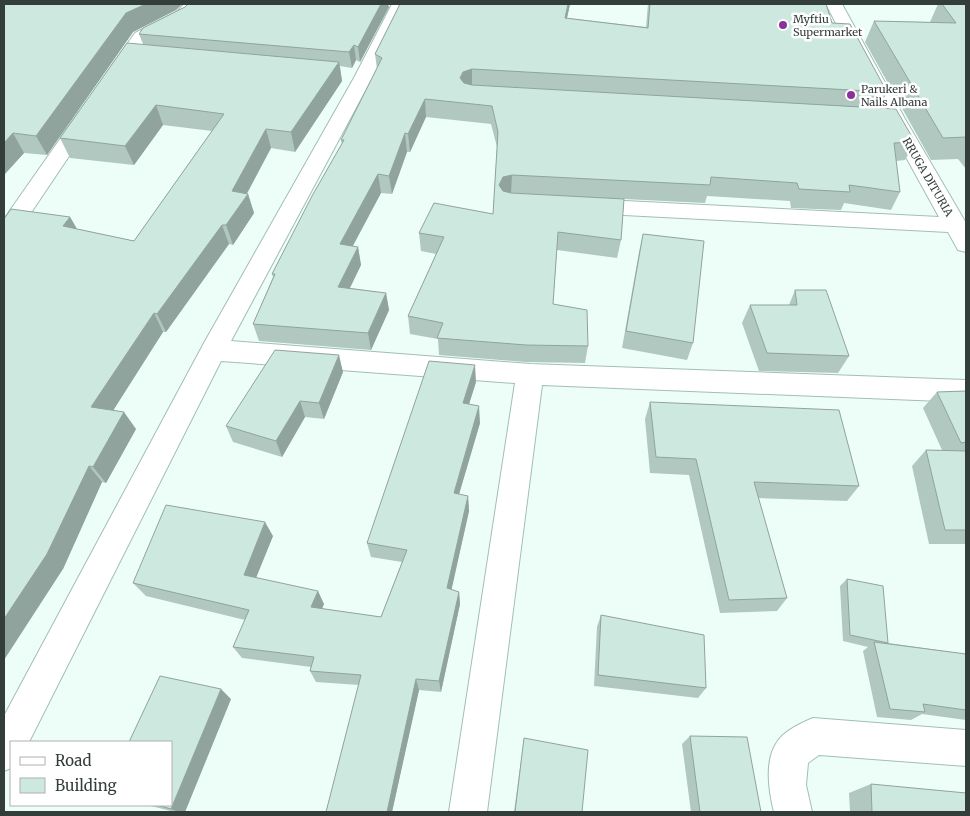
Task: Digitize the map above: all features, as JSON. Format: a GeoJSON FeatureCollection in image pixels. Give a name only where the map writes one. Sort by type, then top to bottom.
{"type":"FeatureCollection","features":[{"type":"Feature","properties":{"kind":"street"},"geometry":{"type":"LineString","coordinates":[[4,236],[141,37],[183,16],[193,4]]}},
{"type":"Feature","properties":{"kind":"street"},"geometry":{"type":"LineString","coordinates":[[10,741],[354,75],[400,4]]}},
{"type":"Feature","properties":{"kind":"street","name":"RRUGA DITURIA"},"geometry":{"type":"LineString","coordinates":[[834,4],[886,118],[942,201],[961,234]]}},
{"type":"Feature","properties":{"kind":"street"},"geometry":{"type":"LineString","coordinates":[[129,54],[149,56]]}},
{"type":"Feature","properties":{"kind":"street"},"geometry":{"type":"LineString","coordinates":[[942,201],[966,201]]}},
{"type":"Feature","properties":{"kind":"street"},"geometry":{"type":"LineString","coordinates":[[561,204],[961,234]]}},
{"type":"Feature","properties":{"kind":"street"},"geometry":{"type":"LineString","coordinates":[[213,350],[530,374],[966,391]]}},
{"type":"Feature","properties":{"kind":"street"},"geometry":{"type":"LineString","coordinates":[[468,812],[530,374]]}},
{"type":"Feature","properties":{"kind":"street"},"geometry":{"type":"LineString","coordinates":[[793,812],[787,785],[790,754],[813,736],[966,748]]}},
{"type":"Feature","properties":{"kind":"street"},"geometry":{"type":"LineString","coordinates":[[4,753],[10,741]]}},
{"type":"Feature","properties":{"kind":"building"},"geometry":{"type":"Polygon","coordinates":[[[4,4],[146,4],[126,13],[36,136],[13,133],[4,143],[4,4]]]}},
{"type":"Feature","properties":{"kind":"building"},"geometry":{"type":"Polygon","coordinates":[[[188,4],[381,4],[358,47],[354,45],[349,52],[139,34],[143,28],[188,4]]]}},
{"type":"Feature","properties":{"kind":"building"},"geometry":{"type":"Polygon","coordinates":[[[400,4],[568,4],[565,18],[648,28],[650,4],[826,4],[832,23],[850,24],[887,92],[472,69],[463,72],[460,78],[464,83],[472,85],[896,109],[915,142],[894,143],[900,192],[849,185],[850,192],[799,189],[797,183],[711,177],[710,185],[512,175],[503,177],[499,185],[503,191],[511,193],[624,199],[621,240],[558,232],[553,304],[587,310],[588,346],[526,345],[437,338],[443,323],[408,316],[444,237],[419,233],[434,203],[493,214],[498,132],[492,106],[425,99],[408,134],[405,133],[389,176],[378,174],[340,244],[358,247],[338,287],[386,293],[368,333],[253,324],[275,274],[272,274],[312,196],[344,140],[341,140],[382,58],[375,54],[400,4]]]}},
{"type":"Feature","properties":{"kind":"building"},"geometry":{"type":"Polygon","coordinates":[[[942,4],[966,4],[966,137],[943,138],[874,21],[956,23],[942,4]]]}},
{"type":"Feature","properties":{"kind":"building"},"geometry":{"type":"Polygon","coordinates":[[[127,43],[339,62],[291,132],[266,129],[232,191],[248,194],[226,225],[222,225],[157,314],[154,313],[91,407],[124,412],[93,467],[89,466],[47,554],[4,619],[4,219],[11,209],[70,217],[63,226],[134,241],[224,114],[156,105],[125,146],[60,138],[127,43]]]}},
{"type":"Feature","properties":{"kind":"building"},"geometry":{"type":"Polygon","coordinates":[[[643,234],[704,241],[693,343],[626,331],[643,234]]]}},
{"type":"Feature","properties":{"kind":"building"},"geometry":{"type":"Polygon","coordinates":[[[795,290],[826,290],[849,356],[767,353],[750,305],[797,305],[795,290]]]}},
{"type":"Feature","properties":{"kind":"building"},"geometry":{"type":"Polygon","coordinates":[[[275,350],[339,355],[319,403],[300,401],[276,441],[226,426],[275,350]]]}},
{"type":"Feature","properties":{"kind":"building"},"geometry":{"type":"Polygon","coordinates":[[[429,361],[475,365],[463,403],[479,406],[454,493],[468,496],[447,588],[459,592],[439,681],[416,679],[387,812],[326,812],[361,675],[310,671],[314,657],[233,647],[249,610],[133,583],[166,505],[265,522],[244,575],[318,591],[311,607],[381,617],[407,550],[367,543],[429,361]]]}},
{"type":"Feature","properties":{"kind":"building"},"geometry":{"type":"Polygon","coordinates":[[[966,391],[966,442],[961,443],[937,392],[966,391]]]}},
{"type":"Feature","properties":{"kind":"building"},"geometry":{"type":"Polygon","coordinates":[[[650,402],[839,410],[859,486],[754,482],[787,598],[729,600],[696,459],[656,457],[650,402]]]}},
{"type":"Feature","properties":{"kind":"building"},"geometry":{"type":"Polygon","coordinates":[[[926,450],[966,451],[966,530],[945,530],[926,450]]]}},
{"type":"Feature","properties":{"kind":"building"},"geometry":{"type":"Polygon","coordinates":[[[847,579],[883,586],[888,643],[850,635],[847,579]]]}},
{"type":"Feature","properties":{"kind":"building"},"geometry":{"type":"Polygon","coordinates":[[[601,615],[704,635],[706,688],[598,675],[601,615]]]}},
{"type":"Feature","properties":{"kind":"building"},"geometry":{"type":"Polygon","coordinates":[[[874,642],[966,654],[966,710],[923,704],[925,712],[890,709],[874,642]]]}},
{"type":"Feature","properties":{"kind":"building"},"geometry":{"type":"Polygon","coordinates":[[[160,676],[221,689],[171,809],[160,806],[172,806],[172,741],[129,741],[160,676]]]}},
{"type":"Feature","properties":{"kind":"building"},"geometry":{"type":"Polygon","coordinates":[[[690,736],[747,737],[761,812],[700,812],[690,736]]]}},
{"type":"Feature","properties":{"kind":"building"},"geometry":{"type":"Polygon","coordinates":[[[524,738],[588,750],[582,812],[515,812],[524,738]]]}},
{"type":"Feature","properties":{"kind":"building"},"geometry":{"type":"Polygon","coordinates":[[[871,784],[966,793],[966,812],[872,812],[871,784]]]}},
{"type":"Feature","properties":{"kind":"place","name":"Myftiu Supermarket"},"geometry":{"type":"Point","coordinates":[783,25]}},
{"type":"Feature","properties":{"kind":"place","name":"Parukeri & Nails Albana"},"geometry":{"type":"Point","coordinates":[851,95]}}]}
